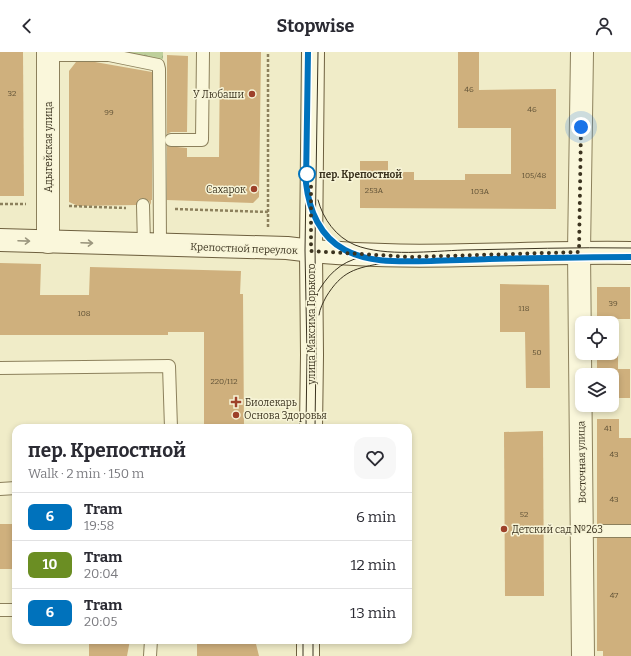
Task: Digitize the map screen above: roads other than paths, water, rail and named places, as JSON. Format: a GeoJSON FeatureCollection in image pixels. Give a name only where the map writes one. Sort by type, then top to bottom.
{"type":"FeatureCollection","features":[{"type":"Feature","properties":{"kind":"street","name":"улица Максима Горького"},"geometry":{"type":"LineString","coordinates":[[311,424],[313,52]]}},
{"type":"Feature","properties":{"kind":"street","name":"Восточная улица"},"geometry":{"type":"LineString","coordinates":[[582,52],[579,252],[583,656]]}},
{"type":"Feature","properties":{"kind":"street","name":"Адыгейская улица"},"geometry":{"type":"LineString","coordinates":[[48,54],[48,242]]}},
{"type":"Feature","properties":{"kind":"street","name":"Крепостной переулок"},"geometry":{"type":"LineString","coordinates":[[0,240],[268,247],[411,257],[579,252],[631,253]]}},
{"type":"Feature","properties":{"kind":"street"},"geometry":{"type":"LineString","coordinates":[[308,644],[308,656]]}},
{"type":"Feature","properties":{"kind":"lane"},"geometry":{"type":"LineString","coordinates":[[171,140],[202,140],[203,52]]}},
{"type":"Feature","properties":{"kind":"lane"},"geometry":{"type":"LineString","coordinates":[[48,54],[109,55],[158,65],[152,245]]}},
{"type":"Feature","properties":{"kind":"lane"},"geometry":{"type":"LineString","coordinates":[[143,205],[152,245]]}},
{"type":"Feature","properties":{"kind":"lane"},"geometry":{"type":"LineString","coordinates":[[0,368],[169,366],[171,424]]}},
{"type":"Feature","properties":{"kind":"lane"},"geometry":{"type":"LineString","coordinates":[[0,489],[12,488]]}},
{"type":"Feature","properties":{"kind":"lane"},"geometry":{"type":"LineString","coordinates":[[582,531],[631,531]]}},
{"type":"Feature","properties":{"kind":"lane"},"geometry":{"type":"LineString","coordinates":[[0,610],[12,610]]}},
{"type":"Feature","properties":{"kind":"lane"},"geometry":{"type":"LineString","coordinates":[[150,656],[151,644]]}},
{"type":"Feature","properties":{"kind":"tram line"},"geometry":{"type":"LineString","coordinates":[[306,424],[307,355],[305,250],[308,52]]}},
{"type":"Feature","properties":{"kind":"tram line","name":"6"},"geometry":{"type":"LineString","coordinates":[[308,52],[306,183],[311,209],[327,237],[337,246],[350,253],[372,259],[402,261],[631,257]]}},
{"type":"Feature","properties":{"kind":"tram line"},"geometry":{"type":"LineString","coordinates":[[315,424],[315,244],[318,52]]}},
{"type":"Feature","properties":{"kind":"tram line"},"geometry":{"type":"LineString","coordinates":[[318,200],[323,214],[331,227],[348,242],[367,249],[380,251],[409,252],[548,248],[631,248]]}},
{"type":"Feature","properties":{"kind":"tram line"},"geometry":{"type":"LineString","coordinates":[[316,219],[324,232],[333,242],[344,250],[358,256],[383,261],[409,262],[525,258],[631,257]]}},
{"type":"Feature","properties":{"kind":"tram line"},"geometry":{"type":"LineString","coordinates":[[316,295],[329,276],[340,266],[362,257]]}},
{"type":"Feature","properties":{"kind":"tram line"},"geometry":{"type":"LineString","coordinates":[[319,315],[326,297],[332,288],[344,276],[357,269],[384,263]]}},
{"type":"Feature","properties":{"kind":"tram line"},"geometry":{"type":"LineString","coordinates":[[303,644],[303,656]]}},
{"type":"Feature","properties":{"kind":"tram line"},"geometry":{"type":"LineString","coordinates":[[313,644],[313,656]]}},
{"type":"Feature","properties":{"kind":"place","name":"У Любаши"},"geometry":{"type":"Point","coordinates":[252,94]}},
{"type":"Feature","properties":{"kind":"place","name":"пер. Крепостной"},"geometry":{"type":"Point","coordinates":[307,174]}},
{"type":"Feature","properties":{"kind":"place","name":"Сахарок"},"geometry":{"type":"Point","coordinates":[254,189]}},
{"type":"Feature","properties":{"kind":"place","name":"Биолекарь"},"geometry":{"type":"Point","coordinates":[236,402]}},
{"type":"Feature","properties":{"kind":"place","name":"Основа Здоровья"},"geometry":{"type":"Point","coordinates":[236,415]}},
{"type":"Feature","properties":{"kind":"place","name":"Детский сад №263"},"geometry":{"type":"Point","coordinates":[504,529]}}]}
